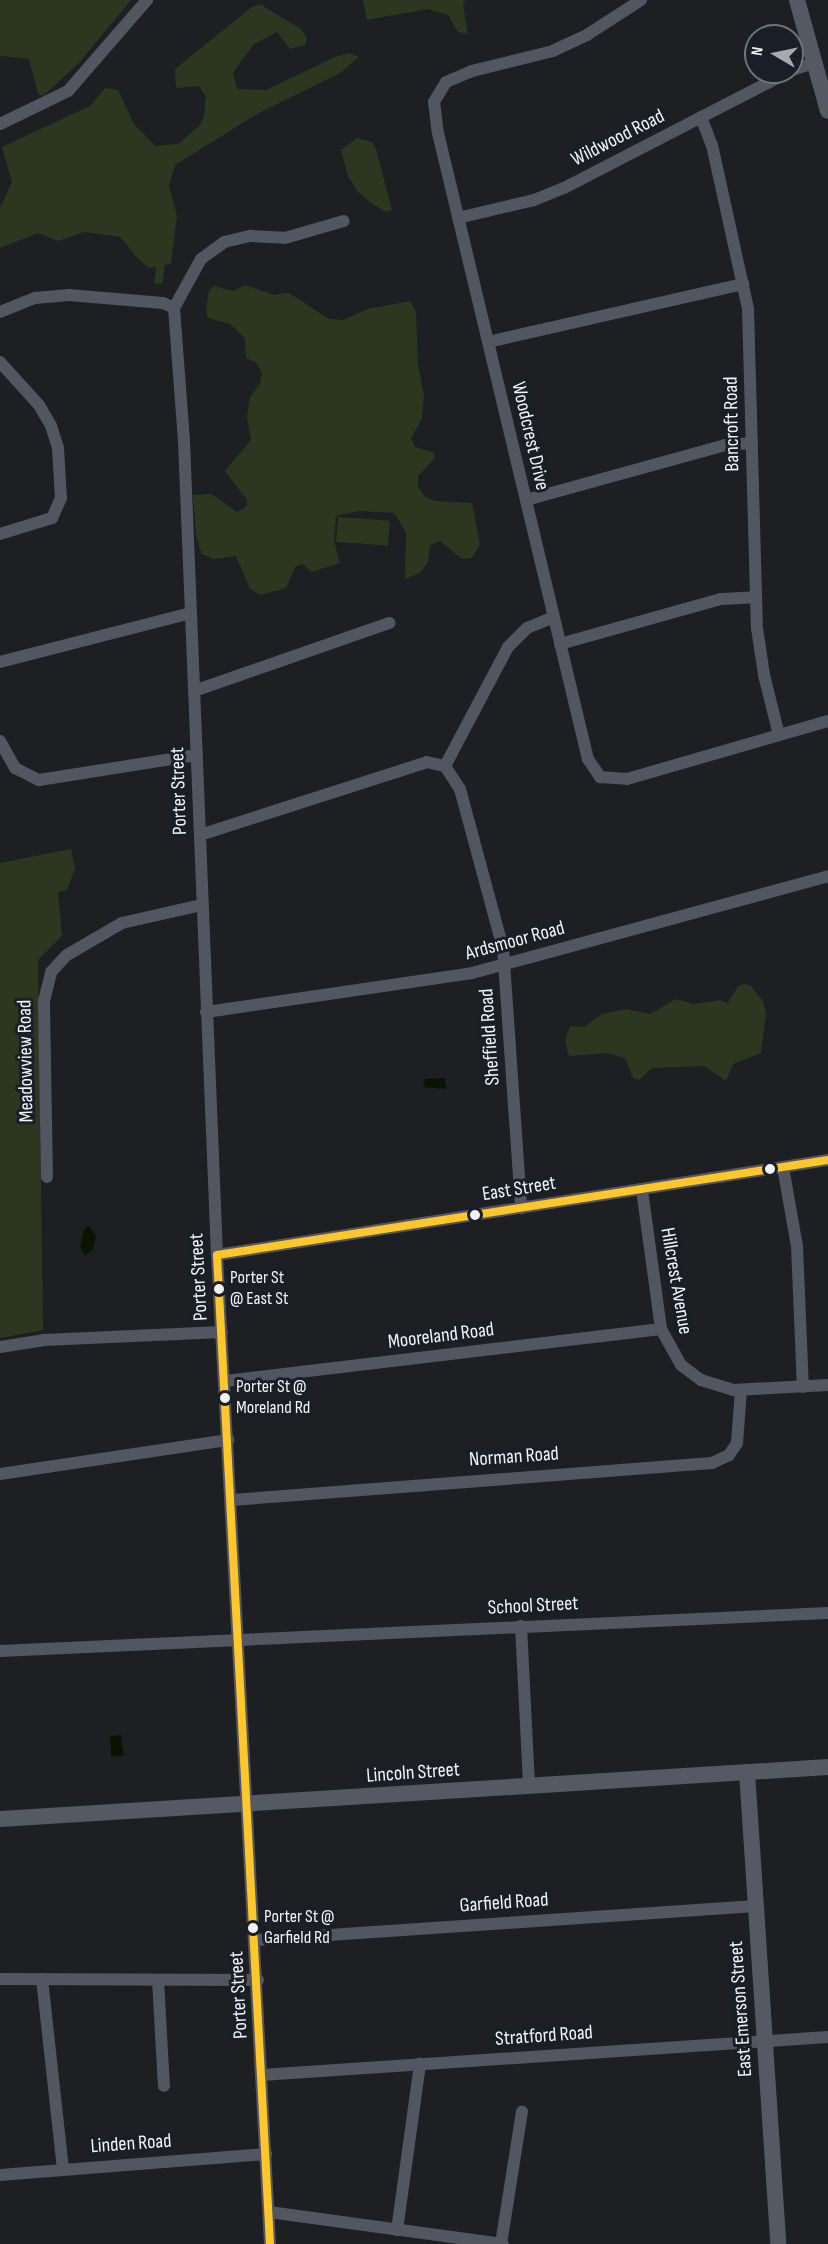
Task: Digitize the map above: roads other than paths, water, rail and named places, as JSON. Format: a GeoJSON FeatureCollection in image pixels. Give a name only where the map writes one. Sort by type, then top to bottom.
{"type":"FeatureCollection","features":[{"type":"Feature","properties":{"kind":"street"},"geometry":{"type":"LineString","coordinates":[[0,124],[68,91],[147,0]]}},
{"type":"Feature","properties":{"kind":"street","name":"Woodcrest Drive"},"geometry":{"type":"LineString","coordinates":[[641,0],[553,51],[464,73],[441,87],[434,102],[435,117],[458,218],[588,759],[600,777],[635,777],[828,721]]}},
{"type":"Feature","properties":{"kind":"street"},"geometry":{"type":"LineString","coordinates":[[797,0],[828,111]]}},
{"type":"Feature","properties":{"kind":"street","name":"Wildwood Road"},"geometry":{"type":"LineString","coordinates":[[804,66],[816,62]]}},
{"type":"Feature","properties":{"kind":"street","name":"Wildwood Road"},"geometry":{"type":"LineString","coordinates":[[458,218],[534,200],[564,188],[765,84]]}},
{"type":"Feature","properties":{"kind":"street","name":"Bancroft Road"},"geometry":{"type":"LineString","coordinates":[[700,117],[712,145],[744,284],[752,443],[756,597],[762,665],[779,735]]}},
{"type":"Feature","properties":{"kind":"street"},"geometry":{"type":"LineString","coordinates":[[0,312],[35,298],[60,295],[164,303],[174,308],[201,260],[224,242],[244,237],[292,237],[344,221]]}},
{"type":"Feature","properties":{"kind":"street"},"geometry":{"type":"LineString","coordinates":[[488,342],[744,284]]}},
{"type":"Feature","properties":{"kind":"street","name":"Porter Street"},"geometry":{"type":"LineString","coordinates":[[174,308],[178,336],[191,614],[217,1255],[241,1640],[270,2244]]}},
{"type":"Feature","properties":{"kind":"street"},"geometry":{"type":"LineString","coordinates":[[0,362],[39,405],[51,426],[58,448],[61,498],[57,512],[49,520],[0,534]]}},
{"type":"Feature","properties":{"kind":"street"},"geometry":{"type":"LineString","coordinates":[[526,500],[725,445],[752,443]]}},
{"type":"Feature","properties":{"kind":"street"},"geometry":{"type":"LineString","coordinates":[[560,644],[721,599],[756,597]]}},
{"type":"Feature","properties":{"kind":"street"},"geometry":{"type":"LineString","coordinates":[[0,662],[191,614]]}},
{"type":"Feature","properties":{"kind":"street"},"geometry":{"type":"LineString","coordinates":[[200,836],[419,765],[445,766],[508,647],[527,628],[554,617]]}},
{"type":"Feature","properties":{"kind":"street"},"geometry":{"type":"LineString","coordinates":[[194,691],[389,623]]}},
{"type":"Feature","properties":{"kind":"street"},"geometry":{"type":"LineString","coordinates":[[0,741],[18,771],[39,780],[197,755]]}},
{"type":"Feature","properties":{"kind":"street","name":"Sheffield Road"},"geometry":{"type":"LineString","coordinates":[[445,766],[460,789],[505,964],[521,1208]]}},
{"type":"Feature","properties":{"kind":"street","name":"Ardsmoor Road"},"geometry":{"type":"LineString","coordinates":[[206,1012],[448,978],[828,876]]}},
{"type":"Feature","properties":{"kind":"street","name":"Meadowview Road"},"geometry":{"type":"LineString","coordinates":[[47,1177],[44,996],[51,972],[67,955],[116,926],[202,905]]}},
{"type":"Feature","properties":{"kind":"street","name":"East Street"},"geometry":{"type":"LineString","coordinates":[[217,1255],[828,1160]]}},
{"type":"Feature","properties":{"kind":"street"},"geometry":{"type":"LineString","coordinates":[[783,1167],[797,1246],[803,1387]]}},
{"type":"Feature","properties":{"kind":"street","name":"Hillcrest Avenue"},"geometry":{"type":"LineString","coordinates":[[642,1190],[661,1329],[671,1352],[694,1376],[716,1387],[741,1390],[828,1385]]}},
{"type":"Feature","properties":{"kind":"street","name":"Mooreland Road"},"geometry":{"type":"LineString","coordinates":[[225,1381],[661,1329]]}},
{"type":"Feature","properties":{"kind":"street"},"geometry":{"type":"LineString","coordinates":[[0,1347],[42,1340],[222,1332]]}},
{"type":"Feature","properties":{"kind":"street","name":"Norman Road"},"geometry":{"type":"LineString","coordinates":[[232,1500],[712,1463],[729,1455],[737,1443],[741,1390]]}},
{"type":"Feature","properties":{"kind":"street"},"geometry":{"type":"LineString","coordinates":[[0,1474],[228,1440]]}},
{"type":"Feature","properties":{"kind":"street","name":"School Street"},"geometry":{"type":"LineString","coordinates":[[0,1651],[828,1613]]}},
{"type":"Feature","properties":{"kind":"street"},"geometry":{"type":"LineString","coordinates":[[521,1626],[529,1786]]}},
{"type":"Feature","properties":{"kind":"street","name":"Lincoln Street"},"geometry":{"type":"LineString","coordinates":[[0,1819],[828,1767]]}},
{"type":"Feature","properties":{"kind":"street","name":"East Emerson Street"},"geometry":{"type":"LineString","coordinates":[[747,1772],[778,2244]]}},
{"type":"Feature","properties":{"kind":"street","name":"Garfield Road"},"geometry":{"type":"LineString","coordinates":[[256,1940],[756,1906]]}},
{"type":"Feature","properties":{"kind":"street"},"geometry":{"type":"LineString","coordinates":[[0,1979],[258,1980]]}},
{"type":"Feature","properties":{"kind":"street"},"geometry":{"type":"LineString","coordinates":[[42,1979],[63,2169]]}},
{"type":"Feature","properties":{"kind":"street"},"geometry":{"type":"LineString","coordinates":[[158,1980],[164,2086]]}},
{"type":"Feature","properties":{"kind":"street","name":"Stratford Road"},"geometry":{"type":"LineString","coordinates":[[262,2075],[828,2037]]}},
{"type":"Feature","properties":{"kind":"street"},"geometry":{"type":"LineString","coordinates":[[397,2230],[420,2064]]}},
{"type":"Feature","properties":{"kind":"street"},"geometry":{"type":"LineString","coordinates":[[269,2212],[502,2244],[522,2112]]}},
{"type":"Feature","properties":{"kind":"street","name":"Linden Road"},"geometry":{"type":"LineString","coordinates":[[0,2175],[266,2154]]}},
{"type":"Feature","properties":{"kind":"place","name":"Porter St @ East St"},"geometry":{"type":"Point","coordinates":[219,1289]}},
{"type":"Feature","properties":{"kind":"place","name":"Porter St @ Moreland Rd"},"geometry":{"type":"Point","coordinates":[225,1398]}},
{"type":"Feature","properties":{"kind":"place","name":"Porter St @ Garfield Rd"},"geometry":{"type":"Point","coordinates":[253,1928]}}]}
